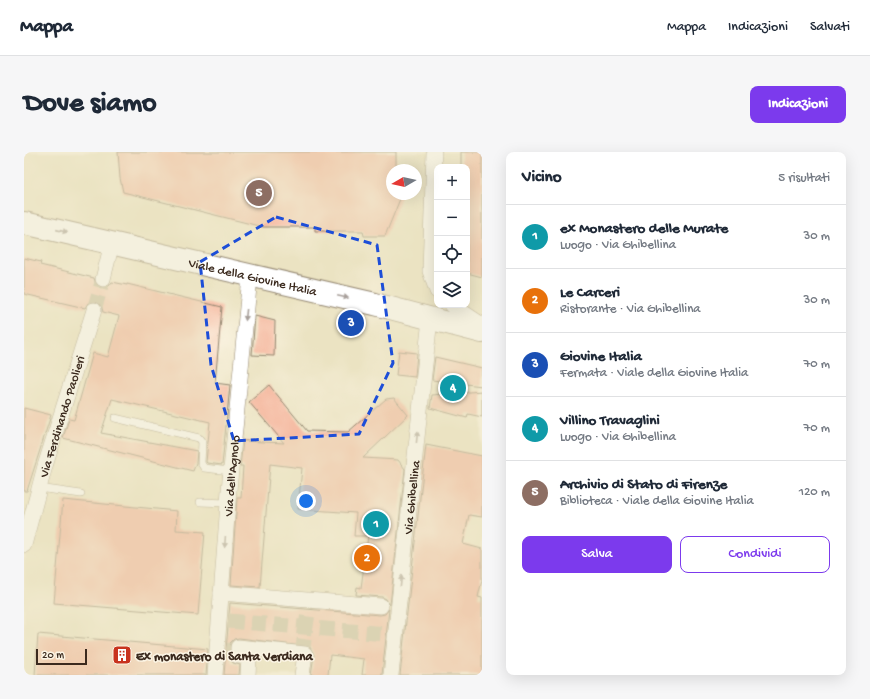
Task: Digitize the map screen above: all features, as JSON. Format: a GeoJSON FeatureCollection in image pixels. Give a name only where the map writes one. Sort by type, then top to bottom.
{"type":"FeatureCollection","features":[{"type":"Feature","properties":{"kind":"main road","name":"Viale della Giovine Italia"},"geometry":{"type":"LineString","coordinates":[[24,223],[250,277],[375,304],[482,332]]}},
{"type":"Feature","properties":{"kind":"street"},"geometry":{"type":"LineString","coordinates":[[434,152],[430,271],[434,282]]}},
{"type":"Feature","properties":{"kind":"street"},"geometry":{"type":"LineString","coordinates":[[103,280],[112,243]]}},
{"type":"Feature","properties":{"kind":"street","name":"Via dell'Agnolo"},"geometry":{"type":"LineString","coordinates":[[215,675],[221,650],[223,620],[221,593],[230,471],[250,277]]}},
{"type":"Feature","properties":{"kind":"street"},"geometry":{"type":"LineString","coordinates":[[456,308],[482,325]]}},
{"type":"Feature","properties":{"kind":"street","name":"Via Ferdinando Paolieri"},"geometry":{"type":"LineString","coordinates":[[24,545],[39,488],[94,310]]}},
{"type":"Feature","properties":{"kind":"street","name":"Via Ghibellina"},"geometry":{"type":"LineString","coordinates":[[391,675],[390,607],[430,319]]}},
{"type":"Feature","properties":{"kind":"street"},"geometry":{"type":"LineString","coordinates":[[221,593],[309,603],[390,607]]}},
{"type":"Feature","properties":{"kind":"street"},"geometry":{"type":"LineString","coordinates":[[248,675],[249,657],[238,656],[238,647],[305,654],[302,675]]}},
{"type":"Feature","properties":{"kind":"lane"},"geometry":{"type":"LineString","coordinates":[[115,418],[198,438],[202,442],[201,462],[204,468],[230,471]]}},
{"type":"Feature","properties":{"kind":"lane"},"geometry":{"type":"LineString","coordinates":[[39,488],[82,494]]}},
{"type":"Feature","properties":{"kind":"lane"},"geometry":{"type":"LineString","coordinates":[[200,502],[228,502]]}},
{"type":"Feature","properties":{"kind":"highlighted area"},"geometry":{"type":"Polygon","coordinates":[[[276,217],[377,245],[393,363],[359,434],[234,441],[211,365],[200,262],[276,217]]]}},
{"type":"Feature","properties":{"kind":"building"},"geometry":{"type":"Polygon","coordinates":[[[118,152],[396,152],[396,164],[386,164],[386,200],[400,200],[385,236],[364,236],[363,231],[315,231],[315,227],[263,227],[123,192],[120,178],[118,152]]]}},
{"type":"Feature","properties":{"kind":"building"},"geometry":{"type":"Polygon","coordinates":[[[461,152],[482,152],[482,277],[470,274],[470,164],[461,164],[461,152]]]}},
{"type":"Feature","properties":{"kind":"building"},"geometry":{"type":"Polygon","coordinates":[[[24,258],[41,262],[40,265],[94,278],[96,285],[101,288],[109,286],[112,282],[127,284],[222,307],[215,383],[230,385],[222,465],[206,462],[210,422],[112,399],[101,433],[197,451],[196,463],[193,471],[63,438],[69,419],[74,420],[93,353],[108,357],[119,316],[103,312],[101,304],[96,301],[88,303],[85,308],[24,294],[24,258]]]}},
{"type":"Feature","properties":{"kind":"building"},"geometry":{"type":"Polygon","coordinates":[[[255,316],[275,321],[274,356],[252,355],[255,316]]]}},
{"type":"Feature","properties":{"kind":"building"},"geometry":{"type":"Polygon","coordinates":[[[399,351],[417,353],[415,377],[396,375],[399,351]]]}},
{"type":"Feature","properties":{"kind":"building"},"geometry":{"type":"Polygon","coordinates":[[[435,357],[482,368],[482,386],[432,380],[435,357]]]}},
{"type":"Feature","properties":{"kind":"building"},"geometry":{"type":"Polygon","coordinates":[[[269,385],[307,431],[348,432],[386,399],[394,398],[408,415],[363,458],[398,460],[405,469],[390,605],[386,599],[382,597],[356,595],[357,587],[361,588],[368,536],[354,536],[356,513],[298,509],[302,468],[270,464],[260,587],[231,585],[237,498],[241,498],[243,466],[240,466],[243,441],[284,443],[249,402],[269,385]]]}},
{"type":"Feature","properties":{"kind":"building"},"geometry":{"type":"Polygon","coordinates":[[[482,391],[482,417],[468,414],[467,418],[430,408],[432,395],[482,391]]]}},
{"type":"Feature","properties":{"kind":"building"},"geometry":{"type":"Polygon","coordinates":[[[24,408],[51,415],[27,491],[24,491],[24,408]]]}},
{"type":"Feature","properties":{"kind":"building"},"geometry":{"type":"Polygon","coordinates":[[[426,445],[482,456],[482,517],[469,515],[463,544],[482,549],[482,580],[478,597],[482,598],[482,675],[400,675],[426,445]]]}},
{"type":"Feature","properties":{"kind":"building"},"geometry":{"type":"Polygon","coordinates":[[[63,500],[177,511],[176,530],[205,532],[198,615],[54,603],[63,500]]]}},
{"type":"Feature","properties":{"kind":"building"},"geometry":{"type":"Polygon","coordinates":[[[230,603],[380,615],[385,614],[389,609],[382,675],[362,675],[364,659],[330,655],[328,675],[311,675],[314,655],[310,647],[239,638],[234,639],[230,643],[229,656],[233,663],[240,665],[239,675],[224,675],[230,603]]]}},
{"type":"Feature","properties":{"kind":"building","name":"Ex monastero di Santa Verdiana"},"geometry":{"type":"Polygon","coordinates":[[[38,634],[208,649],[206,675],[35,675],[38,634]]]}},
{"type":"Feature","properties":{"kind":"tunnel"},"geometry":{"type":"LineString","coordinates":[[94,310],[103,279]]}},
{"type":"Feature","properties":{"kind":"tunnel"},"geometry":{"type":"LineString","coordinates":[[302,654],[309,606]]}},
{"type":"Feature","properties":{"kind":"tunnel"},"geometry":{"type":"LineString","coordinates":[[228,621],[387,634]]}},
{"type":"Feature","properties":{"kind":"tunnel"},"geometry":{"type":"LineString","coordinates":[[226,650],[238,652]]}},
{"type":"Feature","properties":{"kind":"place","name":"Archivio di Stato di Firenze"},"geometry":{"type":"Point","coordinates":[259,193]}},
{"type":"Feature","properties":{"kind":"place","name":"Giovine Italia"},"geometry":{"type":"Point","coordinates":[351,323]}},
{"type":"Feature","properties":{"kind":"place","name":"Villino Travaglini"},"geometry":{"type":"Point","coordinates":[453,388]}},
{"type":"Feature","properties":{"kind":"place","name":"ex Monastero delle Murate"},"geometry":{"type":"Point","coordinates":[376,524]}},
{"type":"Feature","properties":{"kind":"place","name":"Le Carceri"},"geometry":{"type":"Point","coordinates":[367,558]}},
{"type":"Feature","properties":{"kind":"place","name":"Ex monastero di Santa Verdiana"},"geometry":{"type":"Point","coordinates":[122,655]}}]}
